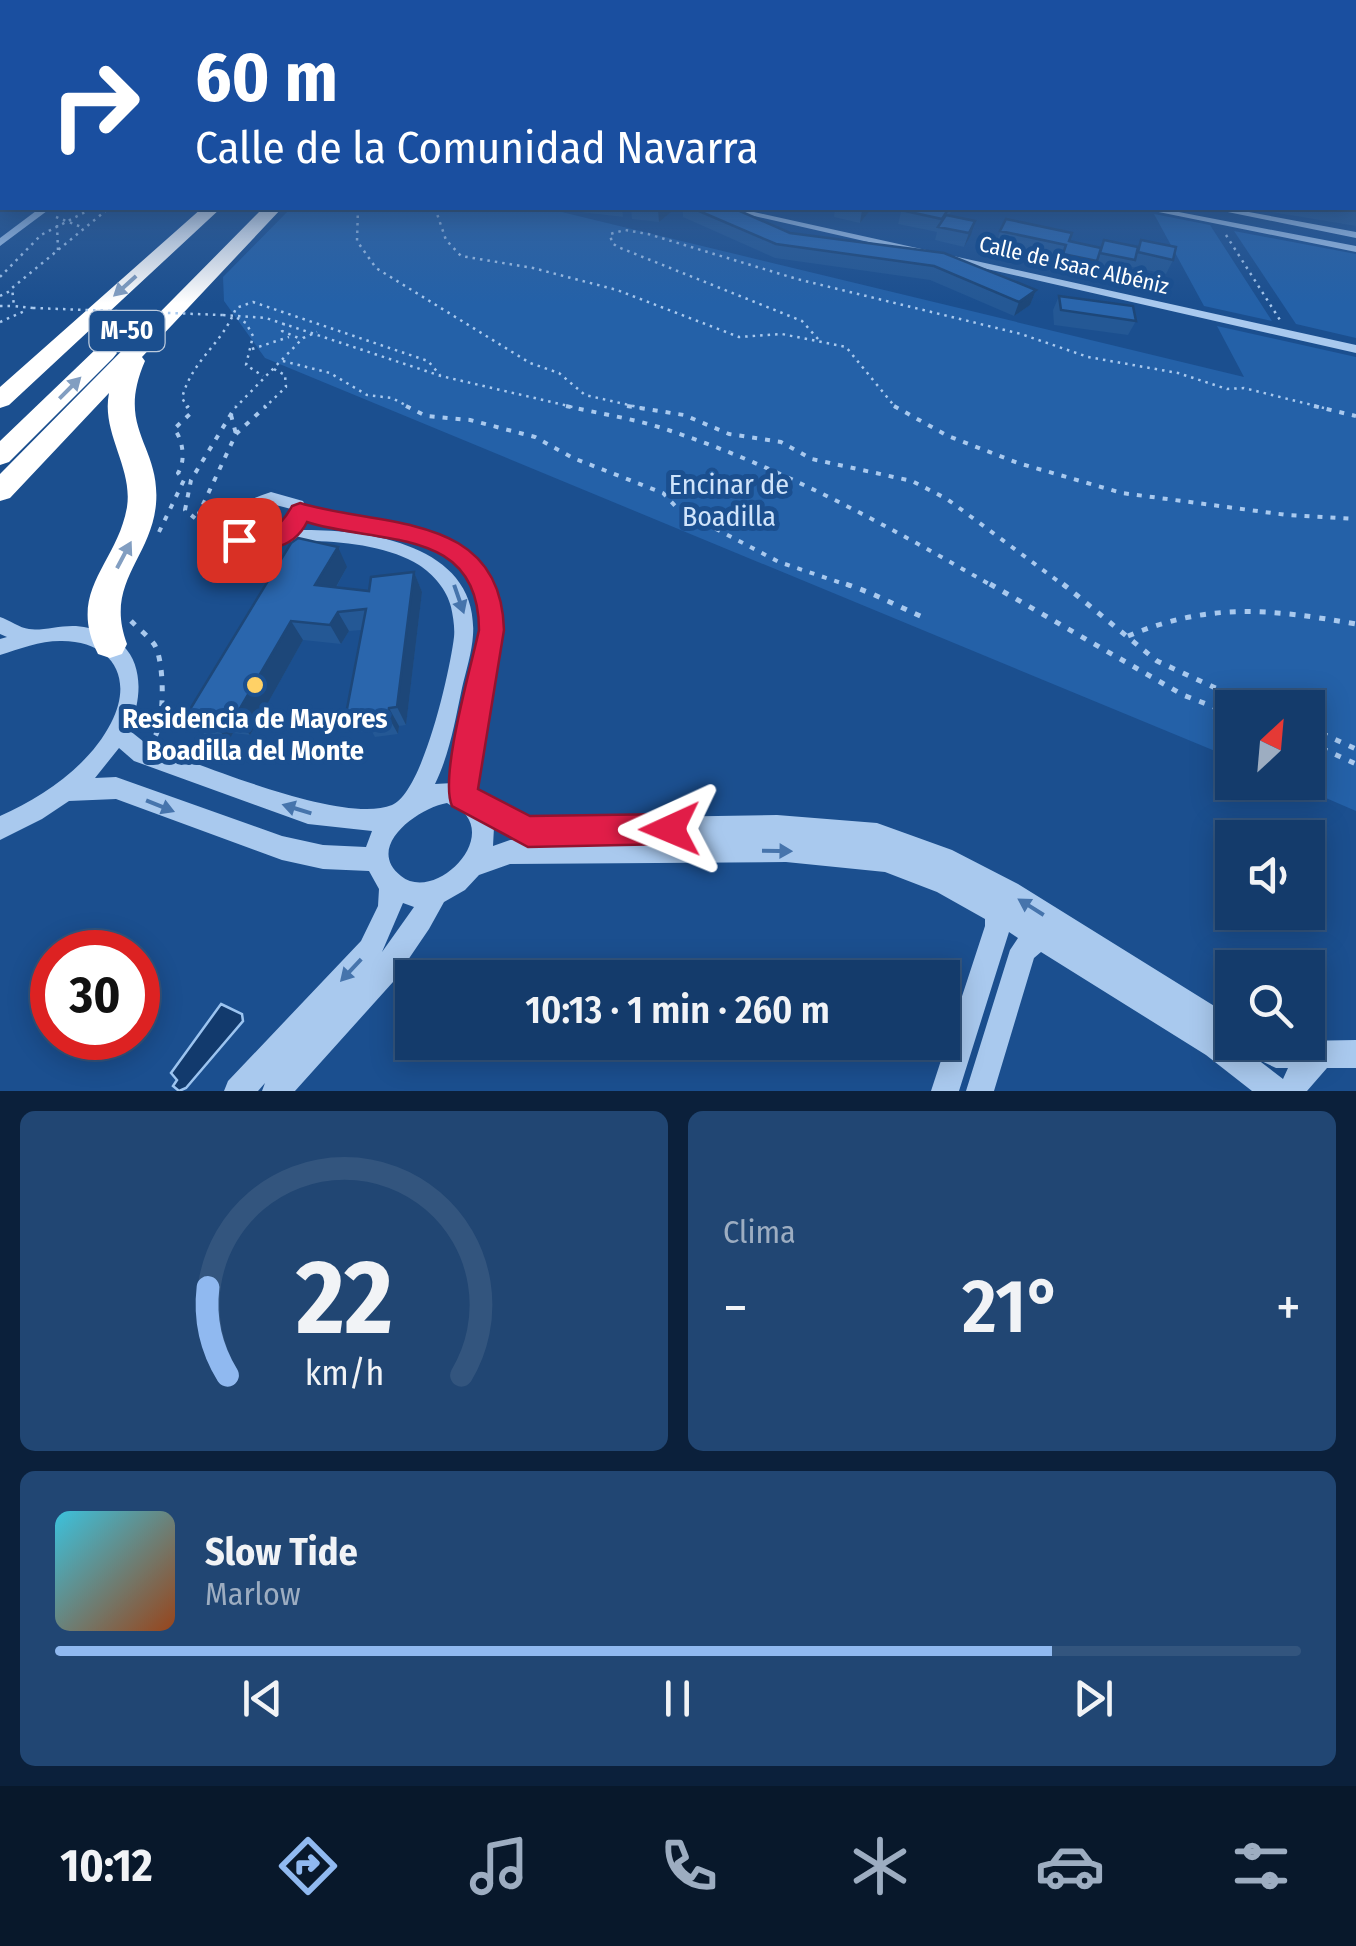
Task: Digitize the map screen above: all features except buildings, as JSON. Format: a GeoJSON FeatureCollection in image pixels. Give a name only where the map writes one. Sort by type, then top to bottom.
{"type":"FeatureCollection","features":[{"type":"Feature","properties":{"kind":"highway","name":"M-50"},"geometry":{"type":"LineString","coordinates":[[0,456],[252,210]]}},
{"type":"Feature","properties":{"kind":"highway"},"geometry":{"type":"LineString","coordinates":[[0,491],[270,210]]}},
{"type":"Feature","properties":{"kind":"highway","name":"M-50"},"geometry":{"type":"LineString","coordinates":[[0,400],[206,212]]}},
{"type":"Feature","properties":{"kind":"highway"},"geometry":{"type":"LineString","coordinates":[[110,644],[101,627],[104,594],[131,543],[142,500],[140,479],[118,414],[118,395],[135,357],[157,326]]}},
{"type":"Feature","properties":{"kind":"street"},"geometry":{"type":"LineString","coordinates":[[20,226],[25,210]]}},
{"type":"Feature","properties":{"kind":"street"},"geometry":{"type":"LineString","coordinates":[[0,243],[43,210]]}},
{"type":"Feature","properties":{"kind":"street","name":"Calle de Isaac Albéniz"},"geometry":{"type":"LineString","coordinates":[[733,210],[1356,349]]}},
{"type":"Feature","properties":{"kind":"street"},"geometry":{"type":"LineString","coordinates":[[1155,210],[1356,248]]}},
{"type":"Feature","properties":{"kind":"street"},"geometry":{"type":"LineString","coordinates":[[1224,210],[1356,234]]}},
{"type":"Feature","properties":{"kind":"street"},"geometry":{"type":"LineString","coordinates":[[271,498],[291,500],[300,511],[323,519],[422,534],[457,552],[480,575],[488,594],[492,630],[467,750],[469,801],[484,834],[473,865],[462,878],[435,893],[404,892],[392,885],[379,860],[380,844],[393,816],[416,798],[436,758],[464,634],[465,616],[454,583],[413,552],[345,540],[280,537],[247,543],[234,534],[235,520],[250,506],[271,498]]}},
{"type":"Feature","properties":{"kind":"street"},"geometry":{"type":"LineString","coordinates":[[280,537],[295,525],[300,511]]}},
{"type":"Feature","properties":{"kind":"street"},"geometry":{"type":"LineString","coordinates":[[0,625],[29,638]]}},
{"type":"Feature","properties":{"kind":"street"},"geometry":{"type":"LineString","coordinates":[[0,647],[60,633],[88,636],[110,644],[125,660],[132,680],[129,705],[117,732],[96,762],[66,790],[22,819],[0,828]]}},
{"type":"Feature","properties":{"kind":"street"},"geometry":{"type":"LineString","coordinates":[[117,732],[142,754],[308,813],[355,820],[393,816]]}},
{"type":"Feature","properties":{"kind":"street"},"geometry":{"type":"LineString","coordinates":[[66,790],[116,788],[282,848],[324,857],[379,860]]}},
{"type":"Feature","properties":{"kind":"street"},"geometry":{"type":"LineString","coordinates":[[416,798],[448,792],[528,832],[777,827],[877,835],[944,858],[1009,893],[1215,1021]]}},
{"type":"Feature","properties":{"kind":"street"},"geometry":{"type":"LineString","coordinates":[[473,865],[510,852],[786,850],[885,860],[944,882],[1040,936],[1216,1045],[1276,1091]]}},
{"type":"Feature","properties":{"kind":"street"},"geometry":{"type":"LineString","coordinates":[[238,1091],[370,950],[390,908],[392,885]]}},
{"type":"Feature","properties":{"kind":"street"},"geometry":{"type":"LineString","coordinates":[[276,1091],[390,963],[423,918],[435,893]]}},
{"type":"Feature","properties":{"kind":"street"},"geometry":{"type":"LineString","coordinates":[[945,1091],[998,926],[997,912]]}},
{"type":"Feature","properties":{"kind":"street"},"geometry":{"type":"LineString","coordinates":[[980,1091],[1024,950],[1040,936]]}},
{"type":"Feature","properties":{"kind":"street"},"geometry":{"type":"LineString","coordinates":[[1325,1054],[1356,1054]]}},
{"type":"Feature","properties":{"kind":"street"},"geometry":{"type":"LineString","coordinates":[[1292,1091],[1301,1068],[1312,1060]]}},
{"type":"Feature","properties":{"kind":"path"},"geometry":{"type":"LineString","coordinates":[[43,210],[84,228]]}},
{"type":"Feature","properties":{"kind":"path"},"geometry":{"type":"LineString","coordinates":[[0,277],[24,249],[58,224],[89,210]]}},
{"type":"Feature","properties":{"kind":"path"},"geometry":{"type":"LineString","coordinates":[[0,296],[106,210]]}},
{"type":"Feature","properties":{"kind":"path"},"geometry":{"type":"LineString","coordinates":[[358,210],[354,226],[360,254],[376,268],[530,363],[558,373],[584,396],[684,415],[729,434],[781,442],[812,459],[912,481],[947,500],[1157,660],[1221,690]]}},
{"type":"Feature","properties":{"kind":"path"},"geometry":{"type":"LineString","coordinates":[[436,210],[446,240],[460,256],[534,268],[578,283],[617,290],[738,337],[782,334],[818,339],[851,351],[879,392],[921,424],[1018,463],[1122,493],[1287,515],[1356,519]]}},
{"type":"Feature","properties":{"kind":"path"},"geometry":{"type":"LineString","coordinates":[[58,224],[54,233],[58,250]]}},
{"type":"Feature","properties":{"kind":"path"},"geometry":{"type":"LineString","coordinates":[[1221,226],[1283,324]]}},
{"type":"Feature","properties":{"kind":"path"},"geometry":{"type":"LineString","coordinates":[[818,339],[802,321],[618,247],[612,243],[610,234],[625,230],[648,234],[797,279],[1021,334],[1088,357],[1178,373],[1228,389],[1244,388],[1356,416]]}},
{"type":"Feature","properties":{"kind":"path"},"geometry":{"type":"LineString","coordinates":[[10,291],[14,306]]}},
{"type":"Feature","properties":{"kind":"path"},"geometry":{"type":"LineString","coordinates":[[32,298],[33,308]]}},
{"type":"Feature","properties":{"kind":"path"},"geometry":{"type":"LineString","coordinates":[[158,534],[168,522],[169,506],[184,480],[178,473],[184,461],[182,438],[174,429],[191,414],[182,398],[189,374],[229,326],[236,308],[253,302],[428,361],[441,376]]}},
{"type":"Feature","properties":{"kind":"path"},"geometry":{"type":"LineString","coordinates":[[0,306],[269,318],[288,315]]}},
{"type":"Feature","properties":{"kind":"path"},"geometry":{"type":"LineString","coordinates":[[0,322],[33,308]]}},
{"type":"Feature","properties":{"kind":"path"},"geometry":{"type":"LineString","coordinates":[[232,316],[246,323],[253,336],[246,365],[263,376]]}},
{"type":"Feature","properties":{"kind":"path"},"geometry":{"type":"LineString","coordinates":[[269,318],[441,376],[509,389],[666,430],[754,461],[886,525],[1183,694],[1215,707]]}},
{"type":"Feature","properties":{"kind":"path"},"geometry":{"type":"LineString","coordinates":[[284,323],[282,331],[302,340]]}},
{"type":"Feature","properties":{"kind":"path"},"geometry":{"type":"LineString","coordinates":[[235,520],[212,526],[193,520],[185,510],[191,480],[254,381],[317,332]]}},
{"type":"Feature","properties":{"kind":"path"},"geometry":{"type":"LineString","coordinates":[[252,349],[289,337]]}},
{"type":"Feature","properties":{"kind":"path"},"geometry":{"type":"LineString","coordinates":[[283,361],[330,373],[367,396],[392,398],[426,416],[470,420],[535,437],[573,458],[662,493],[678,508],[778,562],[893,600],[898,607],[927,619]]}},
{"type":"Feature","properties":{"kind":"path"},"geometry":{"type":"LineString","coordinates":[[199,513],[236,434],[286,386],[285,376],[272,368]]}},
{"type":"Feature","properties":{"kind":"path"},"geometry":{"type":"LineString","coordinates":[[231,415],[236,434]]}},
{"type":"Feature","properties":{"kind":"path"},"geometry":{"type":"LineString","coordinates":[[186,503],[212,526]]}},
{"type":"Feature","properties":{"kind":"path"},"geometry":{"type":"LineString","coordinates":[[1128,636],[1176,615],[1208,610],[1264,608],[1356,624]]}},
{"type":"Feature","properties":{"kind":"path"},"geometry":{"type":"LineString","coordinates":[[126,615],[156,646],[162,671],[160,730],[142,754]]}},
{"type":"Feature","properties":{"kind":"path"},"geometry":{"type":"LineString","coordinates":[[1325,736],[1356,750]]}},
{"type":"Feature","properties":{"kind":"path"},"geometry":{"type":"LineString","coordinates":[[1325,750],[1356,764]]}},
{"type":"Feature","properties":{"kind":"green space","name":"Encinar de Boadilla"},"geometry":{"type":"Polygon","coordinates":[[[289,210],[553,210],[1244,377],[1217,326],[1356,357],[1356,811],[1325,798],[1325,690],[1215,690],[1215,751],[265,358],[224,301],[223,277],[289,210]]]}},
{"type":"Feature","properties":{"kind":"green space"},"geometry":{"type":"Polygon","coordinates":[[[1154,214],[1210,225],[1272,321],[1204,306],[1154,214]]]}},
{"type":"Feature","properties":{"kind":"green space"},"geometry":{"type":"Polygon","coordinates":[[[1234,231],[1356,254],[1356,338],[1296,324],[1234,231]]]}},
{"type":"Feature","properties":{"kind":"shaded area"},"geometry":{"type":"Polygon","coordinates":[[[221,1004],[242,1014],[243,1021],[186,1088],[179,1091],[173,1086],[177,1080],[171,1073],[221,1004]]]}},
{"type":"Feature","properties":{"kind":"place","name":"Residencia de Mayores Boadilla del Monte"},"geometry":{"type":"Point","coordinates":[255,685]}},
{"type":"Feature","properties":{"kind":"route"},"geometry":{"type":"LineString","coordinates":[[239,540],[258,544],[280,537],[295,525],[300,511],[323,519],[422,534],[457,552],[480,575],[492,611],[492,630],[467,750],[462,796],[503,822],[528,832],[670,829]]}}]}
